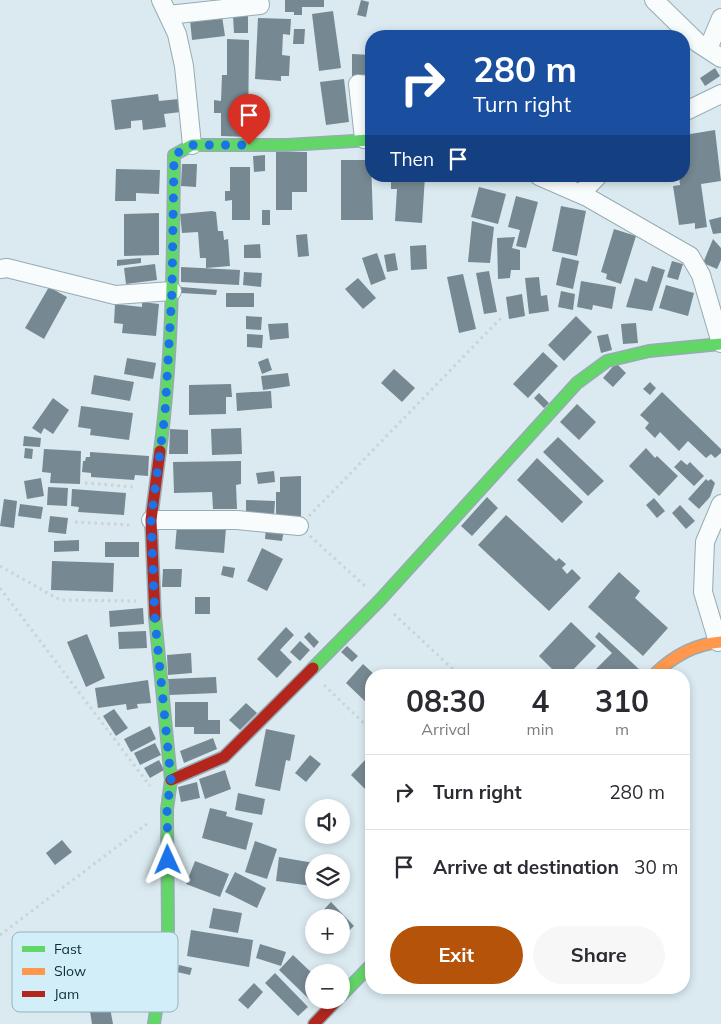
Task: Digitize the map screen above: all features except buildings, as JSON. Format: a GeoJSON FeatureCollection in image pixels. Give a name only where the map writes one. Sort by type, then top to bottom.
{"type":"FeatureCollection","features":[{"type":"Feature","properties":{"kind":"street"},"geometry":{"type":"LineString","coordinates":[[192,145],[184,66],[177,34],[165,8],[260,5],[259,0]]}},
{"type":"Feature","properties":{"kind":"street"},"geometry":{"type":"LineString","coordinates":[[654,0],[685,30]]}},
{"type":"Feature","properties":{"kind":"street"},"geometry":{"type":"LineString","coordinates":[[690,35],[714,54],[721,18]]}},
{"type":"Feature","properties":{"kind":"street"},"geometry":{"type":"LineString","coordinates":[[365,85],[358,84],[365,123]]}},
{"type":"Feature","properties":{"kind":"street"},"geometry":{"type":"LineString","coordinates":[[690,109],[721,94]]}},
{"type":"Feature","properties":{"kind":"street"},"geometry":{"type":"LineString","coordinates":[[168,932],[167,808],[171,780],[154,601],[151,523],[165,414],[172,291],[174,155],[192,145],[287,145],[365,140]]}},
{"type":"Feature","properties":{"kind":"street"},"geometry":{"type":"LineString","coordinates":[[171,780],[224,757],[380,600],[577,383],[607,361],[650,351],[721,343],[701,275],[690,256],[580,194],[553,182]]}},
{"type":"Feature","properties":{"kind":"street"},"geometry":{"type":"LineString","coordinates":[[580,194],[592,182]]}},
{"type":"Feature","properties":{"kind":"street"},"geometry":{"type":"LineString","coordinates":[[0,269],[7,268],[115,295],[172,291]]}},
{"type":"Feature","properties":{"kind":"street"},"geometry":{"type":"LineString","coordinates":[[659,669],[686,652],[719,642],[703,592],[706,542],[721,504]]}},
{"type":"Feature","properties":{"kind":"street"},"geometry":{"type":"LineString","coordinates":[[151,523],[238,520],[299,526]]}},
{"type":"Feature","properties":{"kind":"street"},"geometry":{"type":"LineString","coordinates":[[350,987],[365,971]]}},
{"type":"Feature","properties":{"kind":"street"},"geometry":{"type":"LineString","coordinates":[[314,1024],[328,1009]]}},
{"type":"Feature","properties":{"kind":"path"},"geometry":{"type":"LineString","coordinates":[[299,526],[502,317]]}},
{"type":"Feature","properties":{"kind":"path"},"geometry":{"type":"LineString","coordinates":[[86,483],[155,489]]}},
{"type":"Feature","properties":{"kind":"path"},"geometry":{"type":"LineString","coordinates":[[75,522],[151,523]]}},
{"type":"Feature","properties":{"kind":"path"},"geometry":{"type":"LineString","coordinates":[[0,566],[60,600],[154,601]]}},
{"type":"Feature","properties":{"kind":"path"},"geometry":{"type":"LineString","coordinates":[[0,588],[167,808],[0,935]]}},
{"type":"Feature","properties":{"kind":"path"},"geometry":{"type":"LineString","coordinates":[[309,670],[365,724]]}},
{"type":"Feature","properties":{"kind":"traffic: fast"},"geometry":{"type":"LineString","coordinates":[[160,451],[170,340],[174,155],[192,145],[287,145],[365,140]]}},
{"type":"Feature","properties":{"kind":"traffic: fast"},"geometry":{"type":"LineString","coordinates":[[313,668],[380,600],[577,383],[607,361],[649,351],[721,344]]}},
{"type":"Feature","properties":{"kind":"traffic: fast"},"geometry":{"type":"LineString","coordinates":[[155,617],[171,780],[167,809],[168,932]]}},
{"type":"Feature","properties":{"kind":"traffic: fast"},"geometry":{"type":"LineString","coordinates":[[350,987],[365,971]]}},
{"type":"Feature","properties":{"kind":"traffic: fast"},"geometry":{"type":"LineString","coordinates":[[154,1024],[156,1012]]}},
{"type":"Feature","properties":{"kind":"traffic: slow"},"geometry":{"type":"LineString","coordinates":[[661,669],[684,653],[702,645],[721,642]]}},
{"type":"Feature","properties":{"kind":"traffic: jam"},"geometry":{"type":"LineString","coordinates":[[155,617],[151,520],[160,451]]}},
{"type":"Feature","properties":{"kind":"traffic: jam"},"geometry":{"type":"LineString","coordinates":[[171,780],[224,757],[313,668]]}},
{"type":"Feature","properties":{"kind":"traffic: jam"},"geometry":{"type":"LineString","coordinates":[[314,1024],[328,1009]]}},
{"type":"Feature","properties":{"kind":"route"},"geometry":{"type":"LineString","coordinates":[[168,860],[167,808],[171,780],[155,620],[151,563],[151,520],[165,414],[172,291],[172,185],[174,155],[192,145],[249,145]]}}]}
